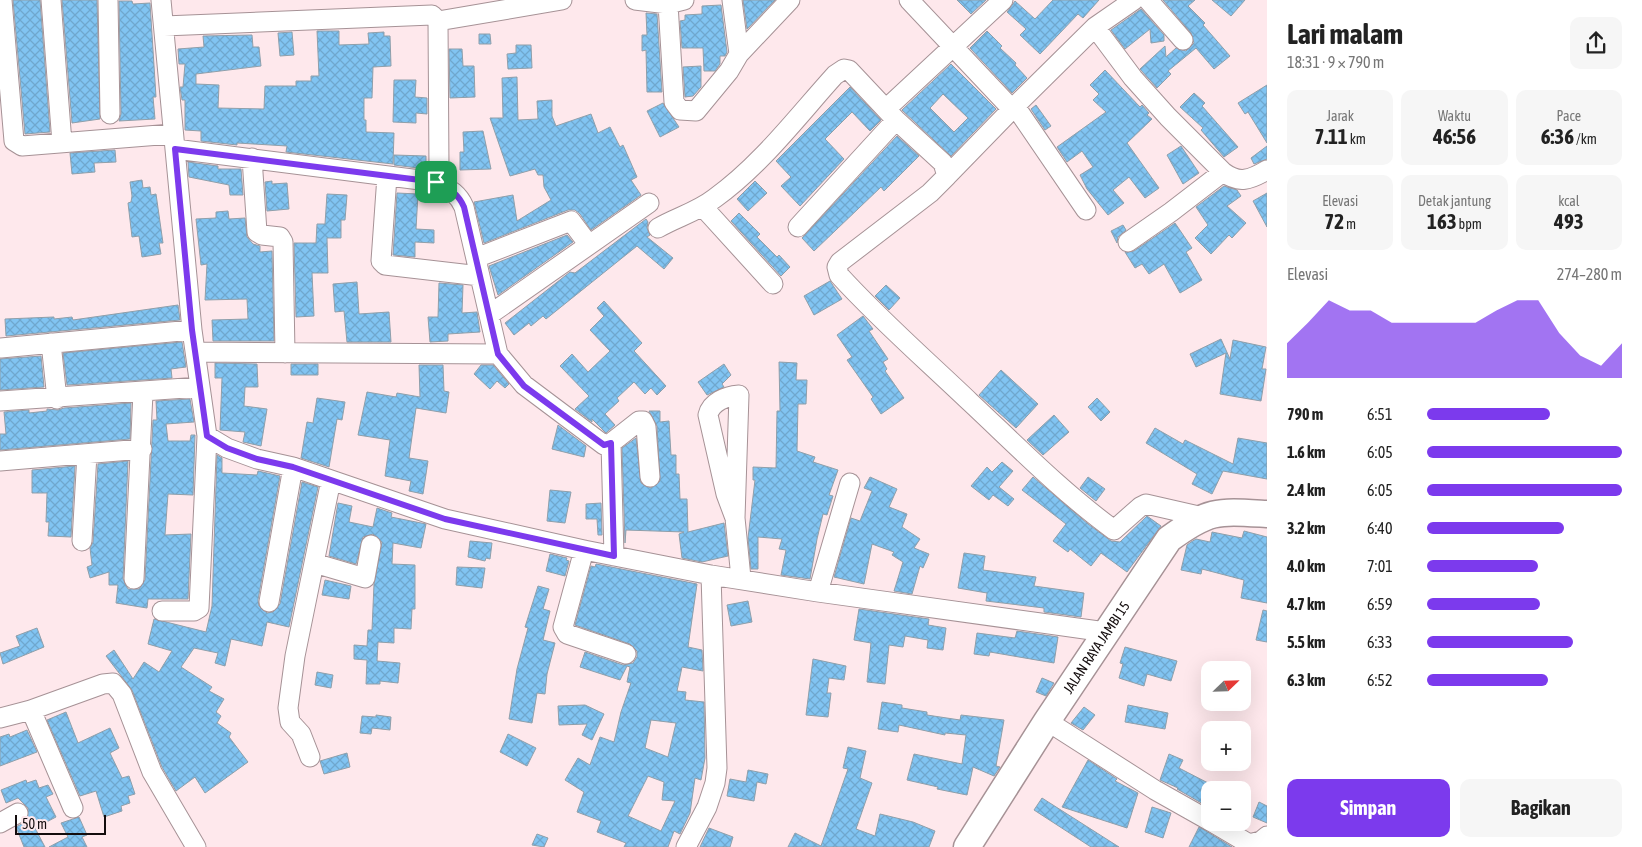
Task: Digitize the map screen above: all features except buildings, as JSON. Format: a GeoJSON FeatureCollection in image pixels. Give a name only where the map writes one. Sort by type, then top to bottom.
{"type":"FeatureCollection","features":[{"type":"Feature","properties":{"kind":"highway","name":"JALAN RAYA JAMBI 15"},"geometry":{"type":"LineString","coordinates":[[967,847],[1047,721],[1169,539],[1203,517],[1224,511],[1267,514]]}},
{"type":"Feature","properties":{"kind":"street"},"geometry":{"type":"LineString","coordinates":[[2,0],[14,141],[22,146],[62,143],[174,141],[252,158],[436,182],[452,190],[460,198],[498,354],[524,386],[604,445],[611,443],[638,421],[643,421],[646,427],[650,477]]}},
{"type":"Feature","properties":{"kind":"street"},"geometry":{"type":"LineString","coordinates":[[51,0],[62,143]]}},
{"type":"Feature","properties":{"kind":"street"},"geometry":{"type":"LineString","coordinates":[[108,0],[110,114]]}},
{"type":"Feature","properties":{"kind":"street"},"geometry":{"type":"LineString","coordinates":[[161,0],[192,330],[207,436],[199,608],[194,611],[162,611]]}},
{"type":"Feature","properties":{"kind":"street"},"geometry":{"type":"LineString","coordinates":[[438,21],[562,0]]}},
{"type":"Feature","properties":{"kind":"street"},"geometry":{"type":"LineString","coordinates":[[636,0],[676,2],[674,102],[680,110],[696,111],[729,71],[738,54],[790,0]]}},
{"type":"Feature","properties":{"kind":"street"},"geometry":{"type":"LineString","coordinates":[[732,0],[738,54]]}},
{"type":"Feature","properties":{"kind":"street"},"geometry":{"type":"LineString","coordinates":[[909,0],[1009,106],[1015,106]]}},
{"type":"Feature","properties":{"kind":"street"},"geometry":{"type":"LineString","coordinates":[[798,227],[891,114],[952,45],[1003,0]]}},
{"type":"Feature","properties":{"kind":"street"},"geometry":{"type":"LineString","coordinates":[[1183,40],[1137,0],[1094,27],[930,193],[836,266],[839,275],[886,325],[973,404],[1028,459],[1086,509],[1114,530],[1146,504],[1203,517]]}},
{"type":"Feature","properties":{"kind":"street"},"geometry":{"type":"LineString","coordinates":[[164,26],[432,14],[438,21],[439,170],[436,182]]}},
{"type":"Feature","properties":{"kind":"street"},"geometry":{"type":"LineString","coordinates":[[1094,27],[1139,84],[1223,172],[1232,178],[1242,181],[1252,179],[1267,170]]}},
{"type":"Feature","properties":{"kind":"street"},"geometry":{"type":"LineString","coordinates":[[658,228],[703,207],[747,172],[835,75],[844,70],[849,70],[891,114],[943,163],[947,176]]}},
{"type":"Feature","properties":{"kind":"street"},"geometry":{"type":"LineString","coordinates":[[1015,106],[1086,210]]}},
{"type":"Feature","properties":{"kind":"street"},"geometry":{"type":"LineString","coordinates":[[252,158],[257,232],[262,235],[280,237],[283,242],[284,353]]}},
{"type":"Feature","properties":{"kind":"street"},"geometry":{"type":"LineString","coordinates":[[1128,242],[1206,187],[1223,172]]}},
{"type":"Feature","properties":{"kind":"street"},"geometry":{"type":"LineString","coordinates":[[387,176],[381,261],[385,265],[478,267],[571,221],[589,245]]}},
{"type":"Feature","properties":{"kind":"street"},"geometry":{"type":"LineString","coordinates":[[489,314],[649,203]]}},
{"type":"Feature","properties":{"kind":"street"},"geometry":{"type":"LineString","coordinates":[[703,207],[773,284]]}},
{"type":"Feature","properties":{"kind":"street"},"geometry":{"type":"LineString","coordinates":[[1,348],[192,330]]}},
{"type":"Feature","properties":{"kind":"street"},"geometry":{"type":"LineString","coordinates":[[51,344],[58,399]]}},
{"type":"Feature","properties":{"kind":"street"},"geometry":{"type":"LineString","coordinates":[[195,352],[498,354]]}},
{"type":"Feature","properties":{"kind":"street"},"geometry":{"type":"LineString","coordinates":[[0,401],[58,399],[200,387]]}},
{"type":"Feature","properties":{"kind":"street"},"geometry":{"type":"LineString","coordinates":[[134,579],[142,449],[143,393]]}},
{"type":"Feature","properties":{"kind":"street"},"geometry":{"type":"LineString","coordinates":[[735,518],[726,494],[708,415],[710,409],[720,400],[739,395],[735,518],[741,578]]}},
{"type":"Feature","properties":{"kind":"street"},"geometry":{"type":"LineString","coordinates":[[207,436],[227,448],[257,459],[293,467],[445,519],[584,550],[711,575],[741,578],[818,592],[1106,632]]}},
{"type":"Feature","properties":{"kind":"street"},"geometry":{"type":"LineString","coordinates":[[611,443],[614,556]]}},
{"type":"Feature","properties":{"kind":"street"},"geometry":{"type":"LineString","coordinates":[[0,461],[142,449]]}},
{"type":"Feature","properties":{"kind":"street"},"geometry":{"type":"LineString","coordinates":[[82,541],[87,454]]}},
{"type":"Feature","properties":{"kind":"street"},"geometry":{"type":"LineString","coordinates":[[269,602],[293,467]]}},
{"type":"Feature","properties":{"kind":"street"},"geometry":{"type":"LineString","coordinates":[[310,757],[301,734],[290,722],[288,708],[295,656],[330,480]]}},
{"type":"Feature","properties":{"kind":"street"},"geometry":{"type":"LineString","coordinates":[[818,592],[850,483]]}},
{"type":"Feature","properties":{"kind":"street"},"geometry":{"type":"LineString","coordinates":[[314,563],[365,578],[371,545]]}},
{"type":"Feature","properties":{"kind":"street"},"geometry":{"type":"LineString","coordinates":[[584,550],[563,627],[564,632],[626,654]]}},
{"type":"Feature","properties":{"kind":"street"},"geometry":{"type":"LineString","coordinates":[[686,847],[707,807],[715,783],[717,768],[711,575]]}},
{"type":"Feature","properties":{"kind":"street"},"geometry":{"type":"LineString","coordinates":[[0,718],[31,710],[109,682],[113,683],[122,694],[152,772],[196,847]]}},
{"type":"Feature","properties":{"kind":"street"},"geometry":{"type":"LineString","coordinates":[[31,710],[73,808]]}},
{"type":"Feature","properties":{"kind":"street"},"geometry":{"type":"LineString","coordinates":[[1047,721],[1155,790],[1201,816]]}},
{"type":"Feature","properties":{"kind":"street"},"geometry":{"type":"LineString","coordinates":[[0,823],[18,813]]}},
{"type":"Feature","properties":{"kind":"street"},"geometry":{"type":"LineString","coordinates":[[1226,840],[1249,844],[1261,841],[1267,836]]}},
{"type":"Feature","properties":{"kind":"route"},"geometry":{"type":"LineString","coordinates":[[175,149],[436,182],[452,190],[460,198],[464,207],[498,354],[524,386],[604,445],[611,443],[614,556],[445,519],[293,467],[257,459],[227,448],[207,436],[192,330],[175,149]]}}]}
